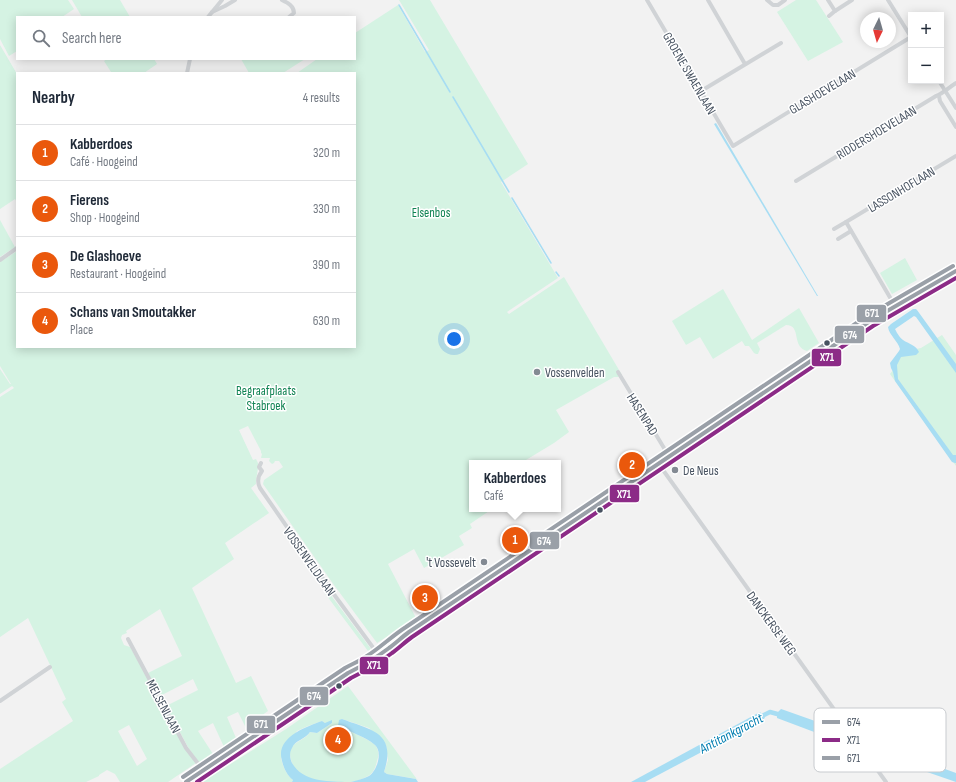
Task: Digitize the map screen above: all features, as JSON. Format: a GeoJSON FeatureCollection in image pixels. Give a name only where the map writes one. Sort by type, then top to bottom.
{"type":"FeatureCollection","features":[{"type":"Feature","properties":{"kind":"main road"},"geometry":{"type":"LineString","coordinates":[[186,782],[359,667],[377,653],[390,648],[399,639],[870,321],[956,271]]}},
{"type":"Feature","properties":{"kind":"street"},"geometry":{"type":"LineString","coordinates":[[209,16],[222,0]]}},
{"type":"Feature","properties":{"kind":"street"},"geometry":{"type":"LineString","coordinates":[[212,12],[235,0]]}},
{"type":"Feature","properties":{"kind":"street"},"geometry":{"type":"LineString","coordinates":[[282,0],[291,5],[294,10],[294,13],[290,16]]}},
{"type":"Feature","properties":{"kind":"street","name":"GROENE SWAENLAAN"},"geometry":{"type":"LineString","coordinates":[[647,0],[733,146]]}},
{"type":"Feature","properties":{"kind":"street"},"geometry":{"type":"LineString","coordinates":[[708,0],[745,64]]}},
{"type":"Feature","properties":{"kind":"street"},"geometry":{"type":"LineString","coordinates":[[767,0],[773,5],[778,5],[785,0]]}},
{"type":"Feature","properties":{"kind":"street"},"geometry":{"type":"LineString","coordinates":[[828,0],[835,10]]}},
{"type":"Feature","properties":{"kind":"street"},"geometry":{"type":"LineString","coordinates":[[829,16],[835,10],[852,0]]}},
{"type":"Feature","properties":{"kind":"street"},"geometry":{"type":"LineString","coordinates":[[889,0],[908,32]]}},
{"type":"Feature","properties":{"kind":"street","name":"GLASHOEVELAAN"},"geometry":{"type":"LineString","coordinates":[[733,146],[908,39]]}},
{"type":"Feature","properties":{"kind":"street"},"geometry":{"type":"LineString","coordinates":[[701,91],[781,43]]}},
{"type":"Feature","properties":{"kind":"street"},"geometry":{"type":"LineString","coordinates":[[187,72],[190,60]]}},
{"type":"Feature","properties":{"kind":"street","name":"RIDDERSHOEVELAAN"},"geometry":{"type":"LineString","coordinates":[[796,180],[936,96],[939,96],[956,83]]}},
{"type":"Feature","properties":{"kind":"street"},"geometry":{"type":"LineString","coordinates":[[941,84],[956,108]]}},
{"type":"Feature","properties":{"kind":"street"},"geometry":{"type":"LineString","coordinates":[[939,96],[940,101],[956,127]]}},
{"type":"Feature","properties":{"kind":"street","name":"LASSONHOFLAAN"},"geometry":{"type":"LineString","coordinates":[[834,229],[956,156]]}},
{"type":"Feature","properties":{"kind":"street"},"geometry":{"type":"LineString","coordinates":[[846,222],[895,306]]}},
{"type":"Feature","properties":{"kind":"street"},"geometry":{"type":"LineString","coordinates":[[838,239],[851,231]]}},
{"type":"Feature","properties":{"kind":"street"},"geometry":{"type":"LineString","coordinates":[[0,260],[16,249]]}},
{"type":"Feature","properties":{"kind":"street","name":"HASENPAD"},"geometry":{"type":"LineString","coordinates":[[618,372],[668,457]]}},
{"type":"Feature","properties":{"kind":"street","name":"VOSSENVELDLAAN"},"geometry":{"type":"LineString","coordinates":[[261,462],[259,467],[262,471],[259,475],[258,481],[260,488],[377,653]]}},
{"type":"Feature","properties":{"kind":"street","name":"DANCKERSE WEG"},"geometry":{"type":"LineString","coordinates":[[658,463],[833,708]]}},
{"type":"Feature","properties":{"kind":"street","name":"MELSENLAAN"},"geometry":{"type":"LineString","coordinates":[[128,639],[186,748],[203,770]]}},
{"type":"Feature","properties":{"kind":"street"},"geometry":{"type":"LineString","coordinates":[[0,701],[50,667]]}},
{"type":"Feature","properties":{"kind":"street","name":"DANCKERSE WEG"},"geometry":{"type":"LineString","coordinates":[[879,772],[886,782]]}},
{"type":"Feature","properties":{"kind":"green space"},"geometry":{"type":"Polygon","coordinates":[[[0,0],[68,0],[74,9],[64,16],[16,16],[16,52],[9,56],[0,39],[0,0]]]}},
{"type":"Feature","properties":{"kind":"green space"},"geometry":{"type":"Polygon","coordinates":[[[72,0],[120,0],[129,16],[81,16],[72,0]]]}},
{"type":"Feature","properties":{"kind":"green space"},"geometry":{"type":"Polygon","coordinates":[[[399,0],[430,0],[528,164],[501,182],[558,278],[507,312],[509,314],[564,277],[622,375],[614,377],[556,410],[569,432],[526,460],[469,460],[469,512],[488,512],[470,524],[472,528],[459,536],[464,545],[424,568],[414,549],[388,564],[416,618],[377,643],[263,484],[264,480],[283,467],[279,461],[275,461],[272,464],[269,461],[270,458],[261,458],[261,451],[248,426],[239,430],[253,460],[256,459],[258,463],[256,484],[251,488],[269,513],[225,543],[234,559],[192,588],[236,683],[251,676],[268,711],[254,721],[255,724],[247,730],[238,712],[227,717],[236,738],[224,747],[213,723],[198,731],[213,754],[200,764],[189,749],[166,706],[198,690],[193,679],[160,696],[148,673],[182,656],[160,609],[126,631],[127,633],[122,635],[121,638],[124,645],[130,647],[196,763],[168,782],[120,782],[115,774],[107,770],[99,776],[86,782],[0,782],[0,769],[73,721],[62,702],[66,699],[28,618],[0,637],[0,397],[14,388],[12,386],[0,394],[0,369],[11,384],[0,366],[0,262],[16,252],[16,348],[356,348],[356,72],[298,72],[316,60],[356,60],[356,32],[398,5],[425,52],[429,50],[399,0]],[[129,725],[118,731],[137,766],[147,759],[129,725]]]}},
{"type":"Feature","properties":{"kind":"green space"},"geometry":{"type":"Polygon","coordinates":[[[796,0],[816,0],[843,42],[808,61],[777,12],[796,0]]]}},
{"type":"Feature","properties":{"kind":"green space"},"geometry":{"type":"Polygon","coordinates":[[[0,45],[16,72],[16,200],[15,199],[0,209],[0,45]]]}},
{"type":"Feature","properties":{"kind":"green space"},"geometry":{"type":"Polygon","coordinates":[[[155,60],[157,64],[145,72],[111,72],[104,61],[155,60]]]}},
{"type":"Feature","properties":{"kind":"green space"},"geometry":{"type":"Polygon","coordinates":[[[242,60],[303,60],[285,72],[248,72],[242,60]]]}},
{"type":"Feature","properties":{"kind":"green space"},"geometry":{"type":"Polygon","coordinates":[[[0,220],[15,247],[0,257],[0,220]]]}},
{"type":"Feature","properties":{"kind":"green space"},"geometry":{"type":"Polygon","coordinates":[[[905,258],[917,280],[892,294],[880,273],[905,258]]]}},
{"type":"Feature","properties":{"kind":"green space"},"geometry":{"type":"Polygon","coordinates":[[[723,289],[752,340],[799,308],[819,343],[807,351],[802,349],[799,345],[794,328],[786,325],[757,343],[760,349],[758,354],[754,353],[749,346],[745,346],[742,341],[713,359],[700,337],[686,345],[672,321],[723,289]]]}},
{"type":"Feature","properties":{"kind":"green space"},"geometry":{"type":"Polygon","coordinates":[[[942,335],[956,355],[956,466],[890,374],[895,366],[900,352],[921,348],[942,335]]]}},
{"type":"Feature","properties":{"kind":"green space"},"geometry":{"type":"Polygon","coordinates":[[[327,590],[371,649],[368,651],[324,592],[327,590]]]}},
{"type":"Feature","properties":{"kind":"green space"},"geometry":{"type":"Polygon","coordinates":[[[370,664],[196,782],[191,782],[358,669],[370,664]]]}},
{"type":"Feature","properties":{"kind":"green space"},"geometry":{"type":"Polygon","coordinates":[[[348,686],[417,779],[387,774],[384,772],[388,760],[386,745],[369,728],[342,719],[338,726],[373,743],[378,750],[375,768],[371,774],[364,778],[351,782],[321,781],[307,778],[296,770],[292,764],[290,753],[291,749],[295,743],[308,735],[310,732],[317,733],[332,723],[325,723],[322,721],[297,731],[281,758],[285,770],[293,780],[292,782],[202,782],[286,729],[348,686]]]}},
{"type":"Feature","properties":{"kind":"water"},"geometry":{"type":"Polygon","coordinates":[[[716,123],[818,296],[714,124],[716,123]]]}},
{"type":"Feature","properties":{"kind":"water"},"geometry":{"type":"Polygon","coordinates":[[[913,309],[917,310],[956,364],[956,373],[914,316],[895,329],[902,339],[914,346],[919,352],[916,355],[901,357],[897,365],[898,379],[953,455],[956,455],[956,463],[952,462],[895,381],[891,368],[890,363],[900,349],[888,327],[913,309]]]}},
{"type":"Feature","properties":{"kind":"water"},"geometry":{"type":"Polygon","coordinates":[[[781,709],[814,721],[814,732],[777,718],[777,713],[781,709]]]}},
{"type":"Feature","properties":{"kind":"water"},"geometry":{"type":"Polygon","coordinates":[[[760,712],[765,717],[764,719],[645,782],[631,782],[760,712]]]}},
{"type":"Feature","properties":{"kind":"water"},"geometry":{"type":"Polygon","coordinates":[[[342,719],[371,730],[379,735],[384,741],[387,748],[387,759],[384,772],[387,774],[416,779],[418,782],[351,782],[372,774],[377,766],[379,752],[375,745],[371,742],[338,726],[339,720],[342,719]]]}},
{"type":"Feature","properties":{"kind":"water"},"geometry":{"type":"Polygon","coordinates":[[[332,720],[332,723],[317,733],[310,732],[293,745],[290,758],[292,763],[302,774],[323,781],[345,782],[292,782],[293,780],[286,772],[282,761],[281,753],[283,746],[287,740],[300,730],[322,721],[325,723],[332,720]]]}},
{"type":"Feature","properties":{"kind":"water"},"geometry":{"type":"Polygon","coordinates":[[[946,769],[956,773],[956,782],[927,772],[946,772],[946,769]]]}},
{"type":"Feature","properties":{"kind":"waterway"},"geometry":{"type":"LineString","coordinates":[[399,5],[450,92]]}},
{"type":"Feature","properties":{"kind":"waterway"},"geometry":{"type":"LineString","coordinates":[[453,97],[509,192]]}},
{"type":"Feature","properties":{"kind":"waterway"},"geometry":{"type":"LineString","coordinates":[[512,198],[551,263]]}},
{"type":"Feature","properties":{"kind":"waterway"},"geometry":{"type":"LineString","coordinates":[[556,272],[559,276]]}},
{"type":"Feature","properties":{"kind":"waterway","name":"Antitankgracht"},"geometry":{"type":"LineString","coordinates":[[760,717],[770,712],[781,715]]}},
{"type":"Feature","properties":{"kind":"transit line","name":"671"},"geometry":{"type":"LineString","coordinates":[[183,777],[345,668],[367,656],[401,630],[867,316],[953,266]]}},
{"type":"Feature","properties":{"kind":"transit line","name":"674"},"geometry":{"type":"LineString","coordinates":[[186,782],[348,673],[379,655],[409,632],[870,321],[956,271]]}},
{"type":"Feature","properties":{"kind":"transit line","name":"X71"},"geometry":{"type":"LineString","coordinates":[[197,782],[351,678],[382,660],[412,637],[873,326],[956,278]]}},
{"type":"Feature","properties":{"kind":"place","name":"Vossenvelden"},"geometry":{"type":"Point","coordinates":[537,372]}},
{"type":"Feature","properties":{"kind":"place","name":"Fierens"},"geometry":{"type":"Point","coordinates":[632,465]}},
{"type":"Feature","properties":{"kind":"place","name":"De Neus"},"geometry":{"type":"Point","coordinates":[675,470]}},
{"type":"Feature","properties":{"kind":"place","name":"Kabberdoes"},"geometry":{"type":"Point","coordinates":[515,540]}},
{"type":"Feature","properties":{"kind":"place","name":"'t Vossevelt"},"geometry":{"type":"Point","coordinates":[484,562]}},
{"type":"Feature","properties":{"kind":"place","name":"De Glashoeve"},"geometry":{"type":"Point","coordinates":[425,598]}},
{"type":"Feature","properties":{"kind":"place","name":"Schans van Smoutakker"},"geometry":{"type":"Point","coordinates":[338,740]}},
{"type":"Feature","properties":{"kind":"park label","name":"Elsenbos"},"geometry":{"type":"Point","coordinates":[431,212]}},
{"type":"Feature","properties":{"kind":"park label","name":"Begraafplaats Stabroek"},"geometry":{"type":"Point","coordinates":[266,398]}}]}
